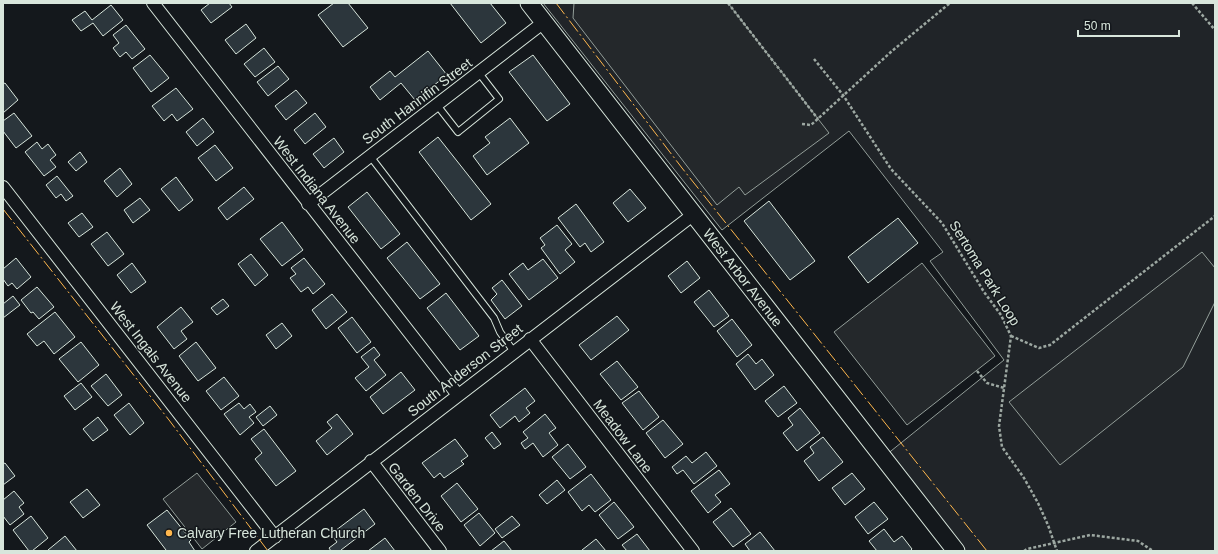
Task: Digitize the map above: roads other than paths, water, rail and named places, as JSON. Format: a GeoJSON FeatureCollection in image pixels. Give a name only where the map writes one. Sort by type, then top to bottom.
{"type":"FeatureCollection","features":[{"type":"Feature","properties":{"kind":"main road","name":"West Arbor Avenue"},"geometry":{"type":"LineString","coordinates":[[529,3],[956,551]]}},
{"type":"Feature","properties":{"kind":"street","name":"West Indiana Avenue"},"geometry":{"type":"LineString","coordinates":[[153,3],[458,395]]}},
{"type":"Feature","properties":{"kind":"street","name":"South Hannifin Street"},"geometry":{"type":"LineString","coordinates":[[308,204],[544,22]]}},
{"type":"Feature","properties":{"kind":"street","name":"West Ingals Avenue"},"geometry":{"type":"LineString","coordinates":[[3,187],[275,537]]}},
{"type":"Feature","properties":{"kind":"street","name":"South Anderson Street"},"geometry":{"type":"LineString","coordinates":[[256,551],[371,461],[694,214]]}},
{"type":"Feature","properties":{"kind":"street","name":"Meadow Lane"},"geometry":{"type":"LineString","coordinates":[[530,339],[693,551]]}},
{"type":"Feature","properties":{"kind":"street","name":"Garden Drive"},"geometry":{"type":"LineString","coordinates":[[371,461],[440,551]]}},
{"type":"Feature","properties":{"kind":"lane"},"geometry":{"type":"LineString","coordinates":[[437,105],[458,132],[499,99],[479,73]]}},
{"type":"Feature","properties":{"kind":"lane"},"geometry":{"type":"LineString","coordinates":[[370,156],[494,318],[500,332],[514,352]]}},
{"type":"Feature","properties":{"kind":"place","name":"Calvary Free Lutheran Church"},"geometry":{"type":"Point","coordinates":[169,533]}}]}
